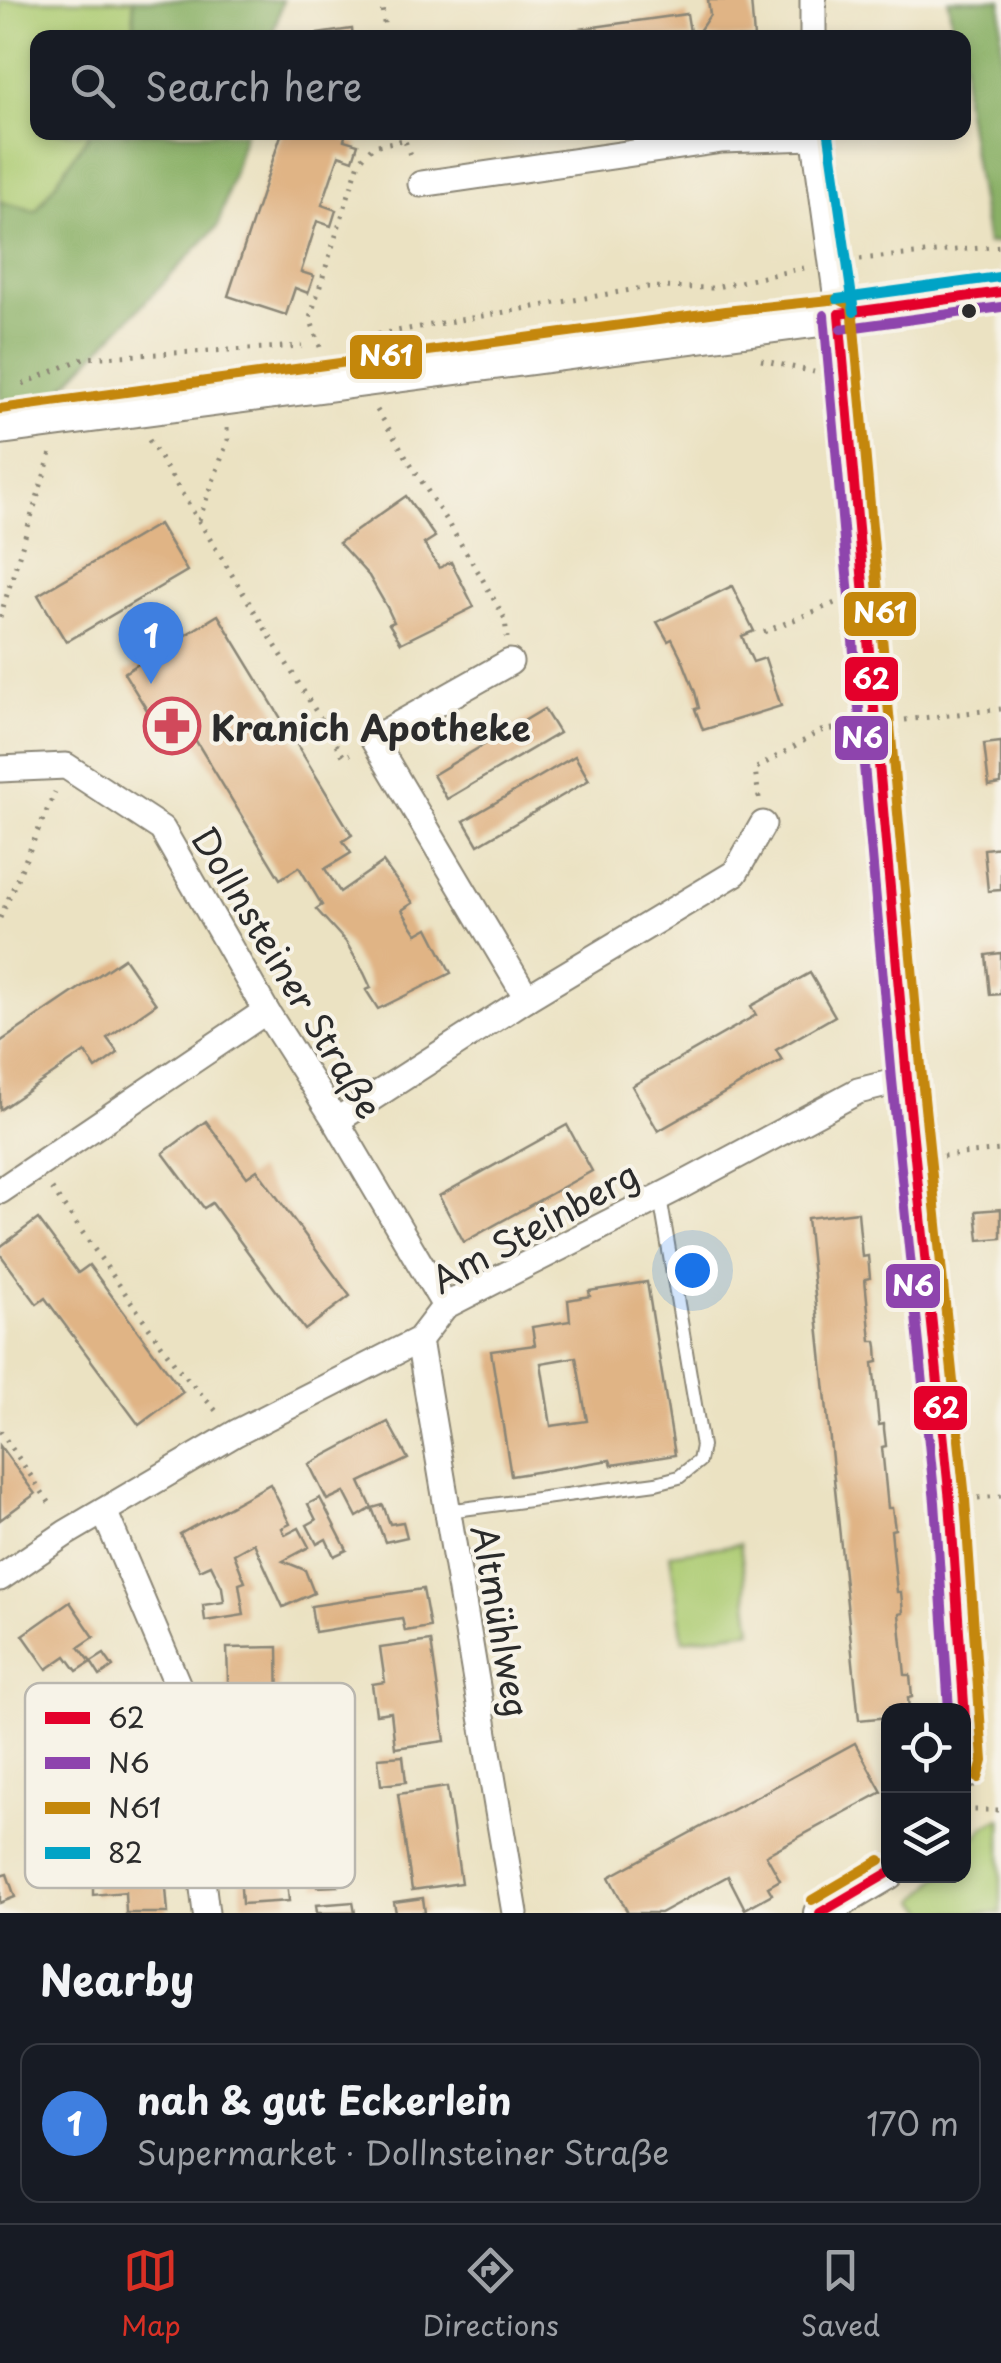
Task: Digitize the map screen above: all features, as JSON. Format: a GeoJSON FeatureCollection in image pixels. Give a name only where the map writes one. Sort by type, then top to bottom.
{"type":"FeatureCollection","features":[{"type":"Feature","properties":{"kind":"main road"},"geometry":{"type":"LineString","coordinates":[[0,424],[224,395],[341,360],[727,326],[1001,292]]}},
{"type":"Feature","properties":{"kind":"street"},"geometry":{"type":"LineString","coordinates":[[813,0],[814,30]]}},
{"type":"Feature","properties":{"kind":"street"},"geometry":{"type":"LineString","coordinates":[[421,184],[722,140]]}},
{"type":"Feature","properties":{"kind":"street"},"geometry":{"type":"LineString","coordinates":[[815,140],[840,314],[874,723],[950,1501],[964,1703]]}},
{"type":"Feature","properties":{"kind":"street"},"geometry":{"type":"LineString","coordinates":[[510,662],[373,739],[527,998]]}},
{"type":"Feature","properties":{"kind":"street"},"geometry":{"type":"LineString","coordinates":[[0,769],[66,766]]}},
{"type":"Feature","properties":{"kind":"street","name":"Dollnsteiner Straße"},"geometry":{"type":"LineString","coordinates":[[66,766],[162,829],[266,1011],[445,1306]]}},
{"type":"Feature","properties":{"kind":"street"},"geometry":{"type":"LineString","coordinates":[[336,1121],[527,998],[735,873],[763,824]]}},
{"type":"Feature","properties":{"kind":"street"},"geometry":{"type":"LineString","coordinates":[[0,1191],[266,1011]]}},
{"type":"Feature","properties":{"kind":"street","name":"Am Steinberg"},"geometry":{"type":"LineString","coordinates":[[0,1578],[66,1533],[236,1433],[420,1340],[445,1306],[858,1091],[907,1079]]}},
{"type":"Feature","properties":{"kind":"street","name":"Altmühlweg"},"geometry":{"type":"LineString","coordinates":[[420,1340],[515,1913]]}},
{"type":"Feature","properties":{"kind":"street"},"geometry":{"type":"LineString","coordinates":[[104,1511],[177,1683]]}},
{"type":"Feature","properties":{"kind":"street"},"geometry":{"type":"LineString","coordinates":[[820,1913],[881,1878]]}},
{"type":"Feature","properties":{"kind":"street"},"geometry":{"type":"LineString","coordinates":[[203,1888],[206,1913]]}},
{"type":"Feature","properties":{"kind":"lane"},"geometry":{"type":"LineString","coordinates":[[448,1511],[656,1482],[679,1477],[699,1461],[702,1446],[660,1197]]}},
{"type":"Feature","properties":{"kind":"path"},"geometry":{"type":"LineString","coordinates":[[380,0],[385,30]]}},
{"type":"Feature","properties":{"kind":"path"},"geometry":{"type":"LineString","coordinates":[[404,140],[373,146],[359,162],[310,318],[341,360],[504,619],[510,662]]}},
{"type":"Feature","properties":{"kind":"path"},"geometry":{"type":"LineString","coordinates":[[16,386],[84,358],[341,360],[648,288],[712,288],[830,261],[1001,246]]}},
{"type":"Feature","properties":{"kind":"path"},"geometry":{"type":"LineString","coordinates":[[199,520],[228,440],[224,395]]}},
{"type":"Feature","properties":{"kind":"path"},"geometry":{"type":"LineString","coordinates":[[130,408],[344,757],[373,739]]}},
{"type":"Feature","properties":{"kind":"path"},"geometry":{"type":"LineString","coordinates":[[0,617],[63,416]]}},
{"type":"Feature","properties":{"kind":"path"},"geometry":{"type":"LineString","coordinates":[[764,632],[864,591]]}},
{"type":"Feature","properties":{"kind":"path"},"geometry":{"type":"LineString","coordinates":[[763,824],[755,769],[820,731],[1001,710]]}},
{"type":"Feature","properties":{"kind":"path"},"geometry":{"type":"LineString","coordinates":[[0,918],[66,766]]}},
{"type":"Feature","properties":{"kind":"path"},"geometry":{"type":"LineString","coordinates":[[915,1158],[1001,1150]]}},
{"type":"Feature","properties":{"kind":"path"},"geometry":{"type":"LineString","coordinates":[[36,1166],[177,1367],[236,1433]]}},
{"type":"Feature","properties":{"kind":"path"},"geometry":{"type":"LineString","coordinates":[[0,1431],[44,1491],[66,1533]]}},
{"type":"Feature","properties":{"kind":"path"},"geometry":{"type":"LineString","coordinates":[[971,1810],[1001,1810]]}},
{"type":"Feature","properties":{"kind":"green space"},"geometry":{"type":"Polygon","coordinates":[[[0,0],[133,0],[135,30],[30,30],[30,140],[85,140],[36,211],[0,202],[0,0]]]}},
{"type":"Feature","properties":{"kind":"green space"},"geometry":{"type":"Polygon","coordinates":[[[133,0],[283,0],[274,30],[135,30],[133,0]]]}},
{"type":"Feature","properties":{"kind":"green space"},"geometry":{"type":"Polygon","coordinates":[[[948,0],[1001,0],[1001,242],[987,244],[971,140],[971,30],[953,30],[948,0]]]}},
{"type":"Feature","properties":{"kind":"green space"},"geometry":{"type":"Polygon","coordinates":[[[85,140],[243,140],[218,226],[50,401],[0,400],[0,202],[36,211],[85,140]]]}},
{"type":"Feature","properties":{"kind":"green space"},"geometry":{"type":"Polygon","coordinates":[[[740,1544],[752,1630],[683,1640],[670,1554],[740,1544]]]}},
{"type":"Feature","properties":{"kind":"green space"},"geometry":{"type":"Polygon","coordinates":[[[1001,1818],[1001,1913],[929,1913],[916,1901],[933,1883],[971,1883],[971,1842],[985,1826],[1001,1818]]]}},
{"type":"Feature","properties":{"kind":"building"},"geometry":{"type":"Polygon","coordinates":[[[708,0],[751,0],[753,30],[700,30],[710,15],[708,0]]]}},
{"type":"Feature","properties":{"kind":"building"},"geometry":{"type":"Polygon","coordinates":[[[687,14],[690,30],[572,30],[687,14]]]}},
{"type":"Feature","properties":{"kind":"building"},"geometry":{"type":"Polygon","coordinates":[[[279,140],[344,140],[358,144],[353,160],[339,155],[322,205],[336,210],[331,226],[317,221],[301,272],[314,276],[308,293],[295,288],[286,315],[228,296],[279,140]]]}},
{"type":"Feature","properties":{"kind":"building"},"geometry":{"type":"Polygon","coordinates":[[[406,496],[435,537],[424,544],[439,568],[451,562],[474,607],[401,643],[369,576],[339,543],[406,496]]]}},
{"type":"Feature","properties":{"kind":"building"},"geometry":{"type":"Polygon","coordinates":[[[159,524],[187,571],[66,642],[38,595],[159,524]]]}},
{"type":"Feature","properties":{"kind":"building"},"geometry":{"type":"Polygon","coordinates":[[[732,586],[754,631],[742,636],[747,649],[753,662],[765,658],[781,706],[703,730],[695,709],[699,708],[695,692],[682,659],[657,622],[732,586]]]}},
{"type":"Feature","properties":{"kind":"building"},"geometry":{"type":"Polygon","coordinates":[[[218,615],[352,835],[343,841],[351,853],[325,869],[340,892],[383,862],[413,903],[402,910],[409,922],[417,934],[428,928],[451,973],[378,1009],[346,942],[316,909],[322,905],[299,867],[280,879],[190,731],[168,744],[124,673],[218,615]]]}},
{"type":"Feature","properties":{"kind":"building"},"geometry":{"type":"Polygon","coordinates":[[[544,709],[559,733],[447,799],[433,775],[544,709]]]}},
{"type":"Feature","properties":{"kind":"building"},"geometry":{"type":"Polygon","coordinates":[[[1001,742],[1001,784],[989,786],[984,744],[1001,742]]]}},
{"type":"Feature","properties":{"kind":"building"},"geometry":{"type":"Polygon","coordinates":[[[575,756],[589,780],[478,845],[464,821],[575,756]]]}},
{"type":"Feature","properties":{"kind":"building"},"geometry":{"type":"Polygon","coordinates":[[[1001,847],[1001,890],[988,891],[984,849],[1001,847]]]}},
{"type":"Feature","properties":{"kind":"building"},"geometry":{"type":"Polygon","coordinates":[[[1001,953],[1001,994],[990,995],[986,955],[1001,953]]]}},
{"type":"Feature","properties":{"kind":"building"},"geometry":{"type":"Polygon","coordinates":[[[124,958],[156,1004],[107,1038],[118,1053],[96,1069],[85,1052],[0,1110],[0,1042],[124,958]]]}},
{"type":"Feature","properties":{"kind":"building"},"geometry":{"type":"Polygon","coordinates":[[[810,973],[835,1016],[776,1050],[782,1060],[658,1131],[632,1086],[756,1015],[751,1006],[810,973]]]}},
{"type":"Feature","properties":{"kind":"building"},"geometry":{"type":"Polygon","coordinates":[[[206,1121],[247,1177],[257,1170],[350,1296],[305,1330],[212,1203],[204,1208],[163,1153],[206,1121]]]}},
{"type":"Feature","properties":{"kind":"building"},"geometry":{"type":"Polygon","coordinates":[[[567,1125],[592,1171],[464,1242],[439,1196],[567,1125]]]}},
{"type":"Feature","properties":{"kind":"building"},"geometry":{"type":"Polygon","coordinates":[[[1001,1209],[1001,1238],[979,1240],[976,1211],[1001,1209]]]}},
{"type":"Feature","properties":{"kind":"building"},"geometry":{"type":"Polygon","coordinates":[[[858,1212],[862,1257],[868,1256],[870,1278],[865,1279],[871,1341],[876,1341],[877,1347],[878,1362],[873,1363],[879,1425],[884,1424],[886,1446],[882,1447],[888,1508],[892,1508],[895,1529],[891,1530],[897,1592],[901,1592],[903,1613],[899,1614],[905,1675],[910,1675],[912,1697],[908,1703],[881,1703],[881,1718],[859,1720],[807,1218],[858,1212]]]}},
{"type":"Feature","properties":{"kind":"building"},"geometry":{"type":"Polygon","coordinates":[[[38,1219],[78,1273],[89,1265],[183,1392],[139,1425],[45,1298],[37,1304],[0,1254],[0,1247],[38,1219]]]}},
{"type":"Feature","properties":{"kind":"building"},"geometry":{"type":"Polygon","coordinates":[[[647,1282],[675,1455],[612,1465],[610,1460],[511,1476],[491,1351],[535,1345],[532,1327],[570,1321],[568,1300],[590,1296],[589,1291],[647,1282]],[[576,1357],[541,1363],[551,1426],[587,1421],[576,1357]]]}},
{"type":"Feature","properties":{"kind":"building"},"geometry":{"type":"Polygon","coordinates":[[[388,1422],[408,1459],[360,1482],[372,1508],[357,1517],[344,1492],[327,1500],[309,1464],[388,1422]]]}},
{"type":"Feature","properties":{"kind":"building"},"geometry":{"type":"Polygon","coordinates":[[[0,1446],[35,1494],[0,1520],[0,1446]]]}},
{"type":"Feature","properties":{"kind":"building"},"geometry":{"type":"Polygon","coordinates":[[[270,1484],[290,1524],[282,1528],[285,1535],[299,1528],[309,1547],[283,1561],[305,1570],[314,1593],[283,1607],[254,1543],[234,1554],[245,1582],[239,1584],[244,1615],[205,1621],[203,1605],[224,1602],[222,1587],[211,1565],[200,1570],[180,1534],[270,1484]]]}},
{"type":"Feature","properties":{"kind":"building"},"geometry":{"type":"Polygon","coordinates":[[[320,1498],[347,1550],[334,1556],[326,1539],[317,1544],[307,1525],[316,1520],[308,1504],[320,1498]]]}},
{"type":"Feature","properties":{"kind":"building"},"geometry":{"type":"Polygon","coordinates":[[[383,1505],[390,1524],[403,1522],[407,1537],[385,1542],[372,1508],[383,1505]]]}},
{"type":"Feature","properties":{"kind":"building"},"geometry":{"type":"Polygon","coordinates":[[[423,1589],[430,1627],[405,1631],[402,1618],[315,1632],[311,1606],[423,1589]]]}},
{"type":"Feature","properties":{"kind":"building"},"geometry":{"type":"Polygon","coordinates":[[[70,1602],[94,1637],[79,1647],[91,1662],[77,1671],[66,1656],[47,1669],[23,1635],[70,1602]]]}},
{"type":"Feature","properties":{"kind":"building"},"geometry":{"type":"Polygon","coordinates":[[[431,1641],[445,1741],[395,1748],[391,1712],[376,1714],[372,1684],[385,1682],[380,1648],[431,1641]]]}},
{"type":"Feature","properties":{"kind":"building"},"geometry":{"type":"Polygon","coordinates":[[[278,1647],[279,1683],[228,1683],[227,1648],[278,1647]]]}},
{"type":"Feature","properties":{"kind":"building"},"geometry":{"type":"Polygon","coordinates":[[[104,1654],[113,1667],[100,1676],[91,1662],[104,1654]]]}},
{"type":"Feature","properties":{"kind":"building"},"geometry":{"type":"Polygon","coordinates":[[[855,1743],[881,1790],[766,1855],[780,1880],[768,1887],[772,1894],[745,1909],[728,1876],[660,1913],[628,1913],[609,1877],[855,1743]]]}},
{"type":"Feature","properties":{"kind":"building"},"geometry":{"type":"Polygon","coordinates":[[[403,1756],[406,1782],[381,1785],[378,1758],[403,1756]]]}},
{"type":"Feature","properties":{"kind":"building"},"geometry":{"type":"Polygon","coordinates":[[[447,1787],[461,1883],[412,1890],[398,1794],[447,1787]]]}},
{"type":"Feature","properties":{"kind":"building"},"geometry":{"type":"Polygon","coordinates":[[[7,1874],[15,1897],[0,1903],[0,1876],[7,1874]]]}},
{"type":"Feature","properties":{"kind":"building"},"geometry":{"type":"Polygon","coordinates":[[[93,1888],[166,1888],[168,1913],[126,1913],[125,1892],[93,1895],[93,1888]]]}},
{"type":"Feature","properties":{"kind":"building"},"geometry":{"type":"Polygon","coordinates":[[[241,1888],[288,1888],[289,1901],[242,1904],[241,1888]]]}},
{"type":"Feature","properties":{"kind":"building"},"geometry":{"type":"Polygon","coordinates":[[[423,1898],[425,1913],[396,1913],[394,1902],[423,1898]]]}},
{"type":"Feature","properties":{"kind":"building"},"geometry":{"type":"Polygon","coordinates":[[[353,1902],[355,1913],[317,1913],[316,1905],[353,1902]]]}},
{"type":"Feature","properties":{"kind":"transit line","name":"82"},"geometry":{"type":"LineString","coordinates":[[830,140],[854,312]]}},
{"type":"Feature","properties":{"kind":"transit line","name":"82"},"geometry":{"type":"LineString","coordinates":[[837,299],[999,277]]}},
{"type":"Feature","properties":{"kind":"transit line","name":"62"},"geometry":{"type":"LineString","coordinates":[[839,314],[1001,292]]}},
{"type":"Feature","properties":{"kind":"transit line","name":"N61"},"geometry":{"type":"LineString","coordinates":[[0,409],[725,311],[839,299],[852,306],[922,1078],[965,1499],[983,1761],[978,1778]]}},
{"type":"Feature","properties":{"kind":"transit line","name":"N6"},"geometry":{"type":"LineString","coordinates":[[841,329],[1001,307]]}},
{"type":"Feature","properties":{"kind":"transit line","name":"62"},"geometry":{"type":"LineString","coordinates":[[839,314],[907,1079],[950,1501],[964,1703]]}},
{"type":"Feature","properties":{"kind":"transit line","name":"N6"},"geometry":{"type":"LineString","coordinates":[[824,315],[892,1080],[935,1502],[949,1703]]}},
{"type":"Feature","properties":{"kind":"transit line","name":"N61"},"geometry":{"type":"LineString","coordinates":[[812,1900],[880,1860]]}},
{"type":"Feature","properties":{"kind":"transit line","name":"62"},"geometry":{"type":"LineString","coordinates":[[820,1913],[881,1877]]}},
{"type":"Feature","properties":{"kind":"place","name":"nah & gut Eckerlein"},"geometry":{"type":"Point","coordinates":[151,684]}},
{"type":"Feature","properties":{"kind":"place","name":"Kranich Apotheke"},"geometry":{"type":"Point","coordinates":[172,726]}}]}
